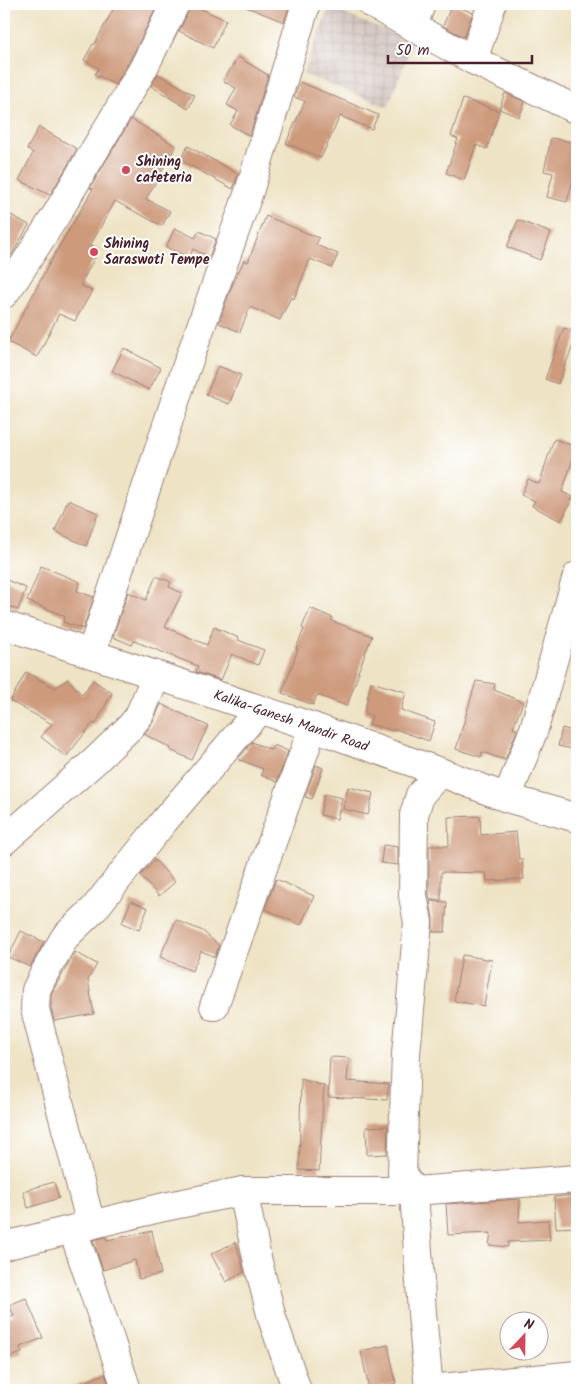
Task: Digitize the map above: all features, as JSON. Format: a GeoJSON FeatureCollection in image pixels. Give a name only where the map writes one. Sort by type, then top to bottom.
{"type":"FeatureCollection","features":[{"type":"Feature","properties":{"kind":"street"},"geometry":{"type":"LineString","coordinates":[[4,294],[56,215],[143,69],[175,4]]}},
{"type":"Feature","properties":{"kind":"street"},"geometry":{"type":"LineString","coordinates":[[91,654],[185,371],[249,192],[306,4]]}},
{"type":"Feature","properties":{"kind":"street"},"geometry":{"type":"LineString","coordinates":[[372,4],[417,15],[473,60],[577,110]]}},
{"type":"Feature","properties":{"kind":"street"},"geometry":{"type":"LineString","coordinates":[[473,60],[492,4]]}},
{"type":"Feature","properties":{"kind":"street"},"geometry":{"type":"LineString","coordinates":[[507,798],[534,729],[577,576]]}},
{"type":"Feature","properties":{"kind":"street","name":"Kalika-Ganesh Mandir Road"},"geometry":{"type":"LineString","coordinates":[[4,625],[313,727],[507,798],[577,818]]}},
{"type":"Feature","properties":{"kind":"street"},"geometry":{"type":"LineString","coordinates":[[4,842],[95,761],[130,727],[138,716],[156,676]]}},
{"type":"Feature","properties":{"kind":"street"},"geometry":{"type":"LineString","coordinates":[[126,1390],[82,1227],[35,1009],[36,990],[66,938],[94,909],[259,710]]}},
{"type":"Feature","properties":{"kind":"street"},"geometry":{"type":"LineString","coordinates":[[214,1006],[313,727]]}},
{"type":"Feature","properties":{"kind":"street"},"geometry":{"type":"LineString","coordinates":[[440,772],[420,795],[414,815],[413,896],[418,922],[406,1054],[402,1174],[414,1191],[429,1390],[577,1375]]}},
{"type":"Feature","properties":{"kind":"street"},"geometry":{"type":"LineString","coordinates":[[4,1246],[164,1207],[243,1191],[414,1191],[577,1179]]}},
{"type":"Feature","properties":{"kind":"street"},"geometry":{"type":"LineString","coordinates":[[243,1191],[272,1318],[297,1390]]}},
{"type":"Feature","properties":{"kind":"shaded area"},"geometry":{"type":"Polygon","coordinates":[[[329,8],[413,41],[388,107],[303,74],[329,8]]]}},
{"type":"Feature","properties":{"kind":"building"},"geometry":{"type":"Polygon","coordinates":[[[116,4],[158,4],[129,62],[115,85],[95,74],[99,68],[84,60],[116,4]]]}},
{"type":"Feature","properties":{"kind":"building"},"geometry":{"type":"Polygon","coordinates":[[[190,4],[226,20],[213,48],[179,31],[189,11],[190,4]]]}},
{"type":"Feature","properties":{"kind":"building"},"geometry":{"type":"Polygon","coordinates":[[[239,4],[290,4],[284,22],[239,4]]]}},
{"type":"Feature","properties":{"kind":"building"},"geometry":{"type":"Polygon","coordinates":[[[452,4],[473,13],[464,37],[443,26],[452,4]]]}},
{"type":"Feature","properties":{"kind":"building"},"geometry":{"type":"Polygon","coordinates":[[[238,57],[268,75],[250,136],[230,125],[238,111],[227,105],[236,88],[223,81],[238,57]]]}},
{"type":"Feature","properties":{"kind":"building"},"geometry":{"type":"Polygon","coordinates":[[[158,74],[195,95],[188,109],[151,86],[158,74]]]}},
{"type":"Feature","properties":{"kind":"building"},"geometry":{"type":"Polygon","coordinates":[[[300,82],[378,115],[372,129],[340,116],[321,158],[286,143],[305,101],[294,97],[300,82]]]}},
{"type":"Feature","properties":{"kind":"building"},"geometry":{"type":"Polygon","coordinates":[[[505,93],[525,102],[519,117],[499,109],[505,93]]]}},
{"type":"Feature","properties":{"kind":"building"},"geometry":{"type":"Polygon","coordinates":[[[463,99],[499,111],[487,149],[476,145],[464,180],[446,173],[458,139],[451,136],[463,99]]]}},
{"type":"Feature","properties":{"kind":"building"},"geometry":{"type":"Polygon","coordinates":[[[131,119],[176,146],[146,199],[170,211],[162,226],[115,201],[90,246],[99,250],[80,285],[92,291],[75,321],[59,314],[37,357],[8,342],[50,262],[93,189],[90,188],[131,119]]]}},
{"type":"Feature","properties":{"kind":"building"},"geometry":{"type":"Polygon","coordinates":[[[39,127],[77,149],[50,195],[19,180],[33,153],[27,149],[39,127]]]}},
{"type":"Feature","properties":{"kind":"building"},"geometry":{"type":"Polygon","coordinates":[[[551,138],[577,143],[573,180],[567,202],[547,197],[553,173],[544,171],[551,138]]]}},
{"type":"Feature","properties":{"kind":"building"},"geometry":{"type":"Polygon","coordinates":[[[188,146],[238,174],[233,189],[180,160],[188,146]]]}},
{"type":"Feature","properties":{"kind":"building"},"geometry":{"type":"Polygon","coordinates":[[[4,211],[29,225],[4,268],[4,211]]]}},
{"type":"Feature","properties":{"kind":"building"},"geometry":{"type":"Polygon","coordinates":[[[266,216],[319,238],[316,245],[338,254],[332,268],[310,259],[294,299],[291,297],[280,320],[250,307],[240,332],[219,323],[231,288],[244,260],[248,262],[266,216]]]}},
{"type":"Feature","properties":{"kind":"building"},"geometry":{"type":"Polygon","coordinates":[[[518,220],[551,233],[540,260],[507,247],[518,220]]]}},
{"type":"Feature","properties":{"kind":"building"},"geometry":{"type":"Polygon","coordinates":[[[175,228],[195,238],[199,231],[216,239],[209,257],[193,249],[189,258],[166,247],[175,228]]]}},
{"type":"Feature","properties":{"kind":"building"},"geometry":{"type":"Polygon","coordinates":[[[564,328],[577,332],[577,335],[558,384],[545,379],[564,328]]]}},
{"type":"Feature","properties":{"kind":"building"},"geometry":{"type":"Polygon","coordinates":[[[124,348],[161,368],[149,390],[112,371],[124,348]]]}},
{"type":"Feature","properties":{"kind":"building"},"geometry":{"type":"Polygon","coordinates":[[[218,366],[241,375],[229,404],[206,395],[218,366]]]}},
{"type":"Feature","properties":{"kind":"building"},"geometry":{"type":"Polygon","coordinates":[[[554,439],[577,447],[562,492],[573,497],[561,521],[532,506],[535,501],[521,495],[528,479],[539,484],[554,439]]]}},
{"type":"Feature","properties":{"kind":"building"},"geometry":{"type":"Polygon","coordinates":[[[68,500],[98,513],[86,546],[55,531],[68,500]]]}},
{"type":"Feature","properties":{"kind":"building"},"geometry":{"type":"Polygon","coordinates":[[[41,566],[80,582],[77,591],[94,597],[83,629],[63,622],[65,616],[27,601],[41,566]]]}},
{"type":"Feature","properties":{"kind":"building"},"geometry":{"type":"Polygon","coordinates":[[[156,576],[171,582],[169,587],[182,593],[165,627],[207,645],[214,627],[239,638],[238,640],[264,650],[258,665],[232,654],[221,680],[196,672],[198,666],[134,641],[132,645],[113,637],[128,592],[146,600],[156,576]]]}},
{"type":"Feature","properties":{"kind":"building"},"geometry":{"type":"Polygon","coordinates":[[[4,579],[26,588],[18,610],[4,604],[4,579]]]}},
{"type":"Feature","properties":{"kind":"building"},"geometry":{"type":"Polygon","coordinates":[[[310,608],[333,618],[332,621],[372,636],[347,706],[317,695],[313,705],[282,693],[310,608]]]}},
{"type":"Feature","properties":{"kind":"building"},"geometry":{"type":"Polygon","coordinates":[[[26,672],[55,688],[68,679],[82,695],[93,680],[112,693],[95,725],[93,723],[66,757],[41,737],[52,724],[10,701],[26,672]]]}},
{"type":"Feature","properties":{"kind":"building"},"geometry":{"type":"Polygon","coordinates":[[[476,681],[495,684],[494,690],[523,702],[513,728],[517,730],[505,760],[482,752],[481,757],[456,749],[476,681]]]}},
{"type":"Feature","properties":{"kind":"building"},"geometry":{"type":"Polygon","coordinates":[[[371,682],[406,692],[401,710],[435,722],[429,741],[395,729],[394,731],[369,724],[372,716],[364,713],[371,682]]]}},
{"type":"Feature","properties":{"kind":"building"},"geometry":{"type":"Polygon","coordinates":[[[161,704],[208,726],[192,760],[170,750],[171,748],[144,734],[153,722],[161,704]]]}},
{"type":"Feature","properties":{"kind":"building"},"geometry":{"type":"Polygon","coordinates":[[[562,728],[577,732],[577,750],[558,746],[562,728]]]}},
{"type":"Feature","properties":{"kind":"building"},"geometry":{"type":"Polygon","coordinates":[[[252,742],[271,750],[274,745],[288,751],[277,782],[261,775],[263,769],[238,759],[252,742]]]}},
{"type":"Feature","properties":{"kind":"building"},"geometry":{"type":"Polygon","coordinates":[[[316,765],[323,768],[312,799],[305,797],[316,765]]]}},
{"type":"Feature","properties":{"kind":"building"},"geometry":{"type":"Polygon","coordinates":[[[348,787],[373,793],[368,815],[343,809],[348,787]]]}},
{"type":"Feature","properties":{"kind":"building"},"geometry":{"type":"Polygon","coordinates":[[[324,794],[342,798],[337,819],[320,815],[324,794]]]}},
{"type":"Feature","properties":{"kind":"building"},"geometry":{"type":"Polygon","coordinates":[[[480,816],[481,835],[516,832],[519,859],[522,859],[524,879],[487,881],[486,873],[441,872],[441,900],[430,900],[429,846],[449,846],[448,817],[480,816]]]}},
{"type":"Feature","properties":{"kind":"building"},"geometry":{"type":"Polygon","coordinates":[[[383,845],[398,847],[398,865],[381,863],[383,845]]]}},
{"type":"Feature","properties":{"kind":"building"},"geometry":{"type":"Polygon","coordinates":[[[155,860],[175,882],[159,896],[140,876],[155,860]]]}},
{"type":"Feature","properties":{"kind":"building"},"geometry":{"type":"Polygon","coordinates":[[[276,879],[314,896],[301,925],[265,909],[276,879]]]}},
{"type":"Feature","properties":{"kind":"building"},"geometry":{"type":"Polygon","coordinates":[[[131,901],[148,908],[139,930],[122,923],[131,901]]]}},
{"type":"Feature","properties":{"kind":"building"},"geometry":{"type":"Polygon","coordinates":[[[430,901],[447,902],[445,932],[433,932],[430,901]]]}},
{"type":"Feature","properties":{"kind":"building"},"geometry":{"type":"Polygon","coordinates":[[[176,920],[203,931],[219,946],[215,957],[201,951],[192,971],[160,957],[176,920]]]}},
{"type":"Feature","properties":{"kind":"building"},"geometry":{"type":"Polygon","coordinates":[[[21,931],[44,942],[30,967],[8,957],[21,931]]]}},
{"type":"Feature","properties":{"kind":"building"},"geometry":{"type":"Polygon","coordinates":[[[75,952],[97,964],[88,980],[94,1014],[54,1021],[51,994],[75,952]]]}},
{"type":"Feature","properties":{"kind":"building"},"geometry":{"type":"Polygon","coordinates":[[[462,955],[492,960],[484,1006],[454,1001],[462,955]]]}},
{"type":"Feature","properties":{"kind":"building"},"geometry":{"type":"Polygon","coordinates":[[[330,1057],[349,1058],[347,1081],[389,1084],[387,1100],[328,1097],[330,1057]]]}},
{"type":"Feature","properties":{"kind":"building"},"geometry":{"type":"Polygon","coordinates":[[[301,1079],[324,1086],[319,1171],[299,1170],[301,1079]]]}},
{"type":"Feature","properties":{"kind":"building"},"geometry":{"type":"Polygon","coordinates":[[[388,1126],[387,1154],[367,1155],[366,1127],[388,1126]]]}},
{"type":"Feature","properties":{"kind":"building"},"geometry":{"type":"Polygon","coordinates":[[[54,1182],[59,1198],[28,1208],[23,1191],[54,1182]]]}},
{"type":"Feature","properties":{"kind":"building"},"geometry":{"type":"Polygon","coordinates":[[[577,1195],[577,1227],[556,1228],[554,1197],[577,1195]]]}},
{"type":"Feature","properties":{"kind":"building"},"geometry":{"type":"Polygon","coordinates":[[[520,1199],[519,1222],[548,1220],[550,1240],[508,1242],[508,1247],[489,1245],[491,1233],[448,1235],[446,1204],[520,1199]]]}},
{"type":"Feature","properties":{"kind":"building"},"geometry":{"type":"Polygon","coordinates":[[[152,1231],[161,1274],[139,1279],[135,1260],[103,1270],[93,1240],[106,1237],[107,1240],[152,1231]]]}},
{"type":"Feature","properties":{"kind":"building"},"geometry":{"type":"Polygon","coordinates":[[[236,1242],[244,1272],[226,1282],[211,1254],[236,1242]]]}},
{"type":"Feature","properties":{"kind":"building"},"geometry":{"type":"Polygon","coordinates":[[[26,1298],[43,1338],[20,1347],[22,1353],[4,1359],[4,1319],[14,1316],[9,1305],[26,1298]]]}},
{"type":"Feature","properties":{"kind":"building"},"geometry":{"type":"Polygon","coordinates":[[[388,1345],[396,1383],[369,1389],[361,1351],[388,1345]]]}},
{"type":"Feature","properties":{"kind":"building"},"geometry":{"type":"Polygon","coordinates":[[[105,1374],[110,1389],[66,1389],[105,1374]]]}},
{"type":"Feature","properties":{"kind":"place","name":"Shining cafeteria"},"geometry":{"type":"Point","coordinates":[126,170]}},
{"type":"Feature","properties":{"kind":"place","name":"Shining Saraswoti Tempe"},"geometry":{"type":"Point","coordinates":[94,252]}}]}
